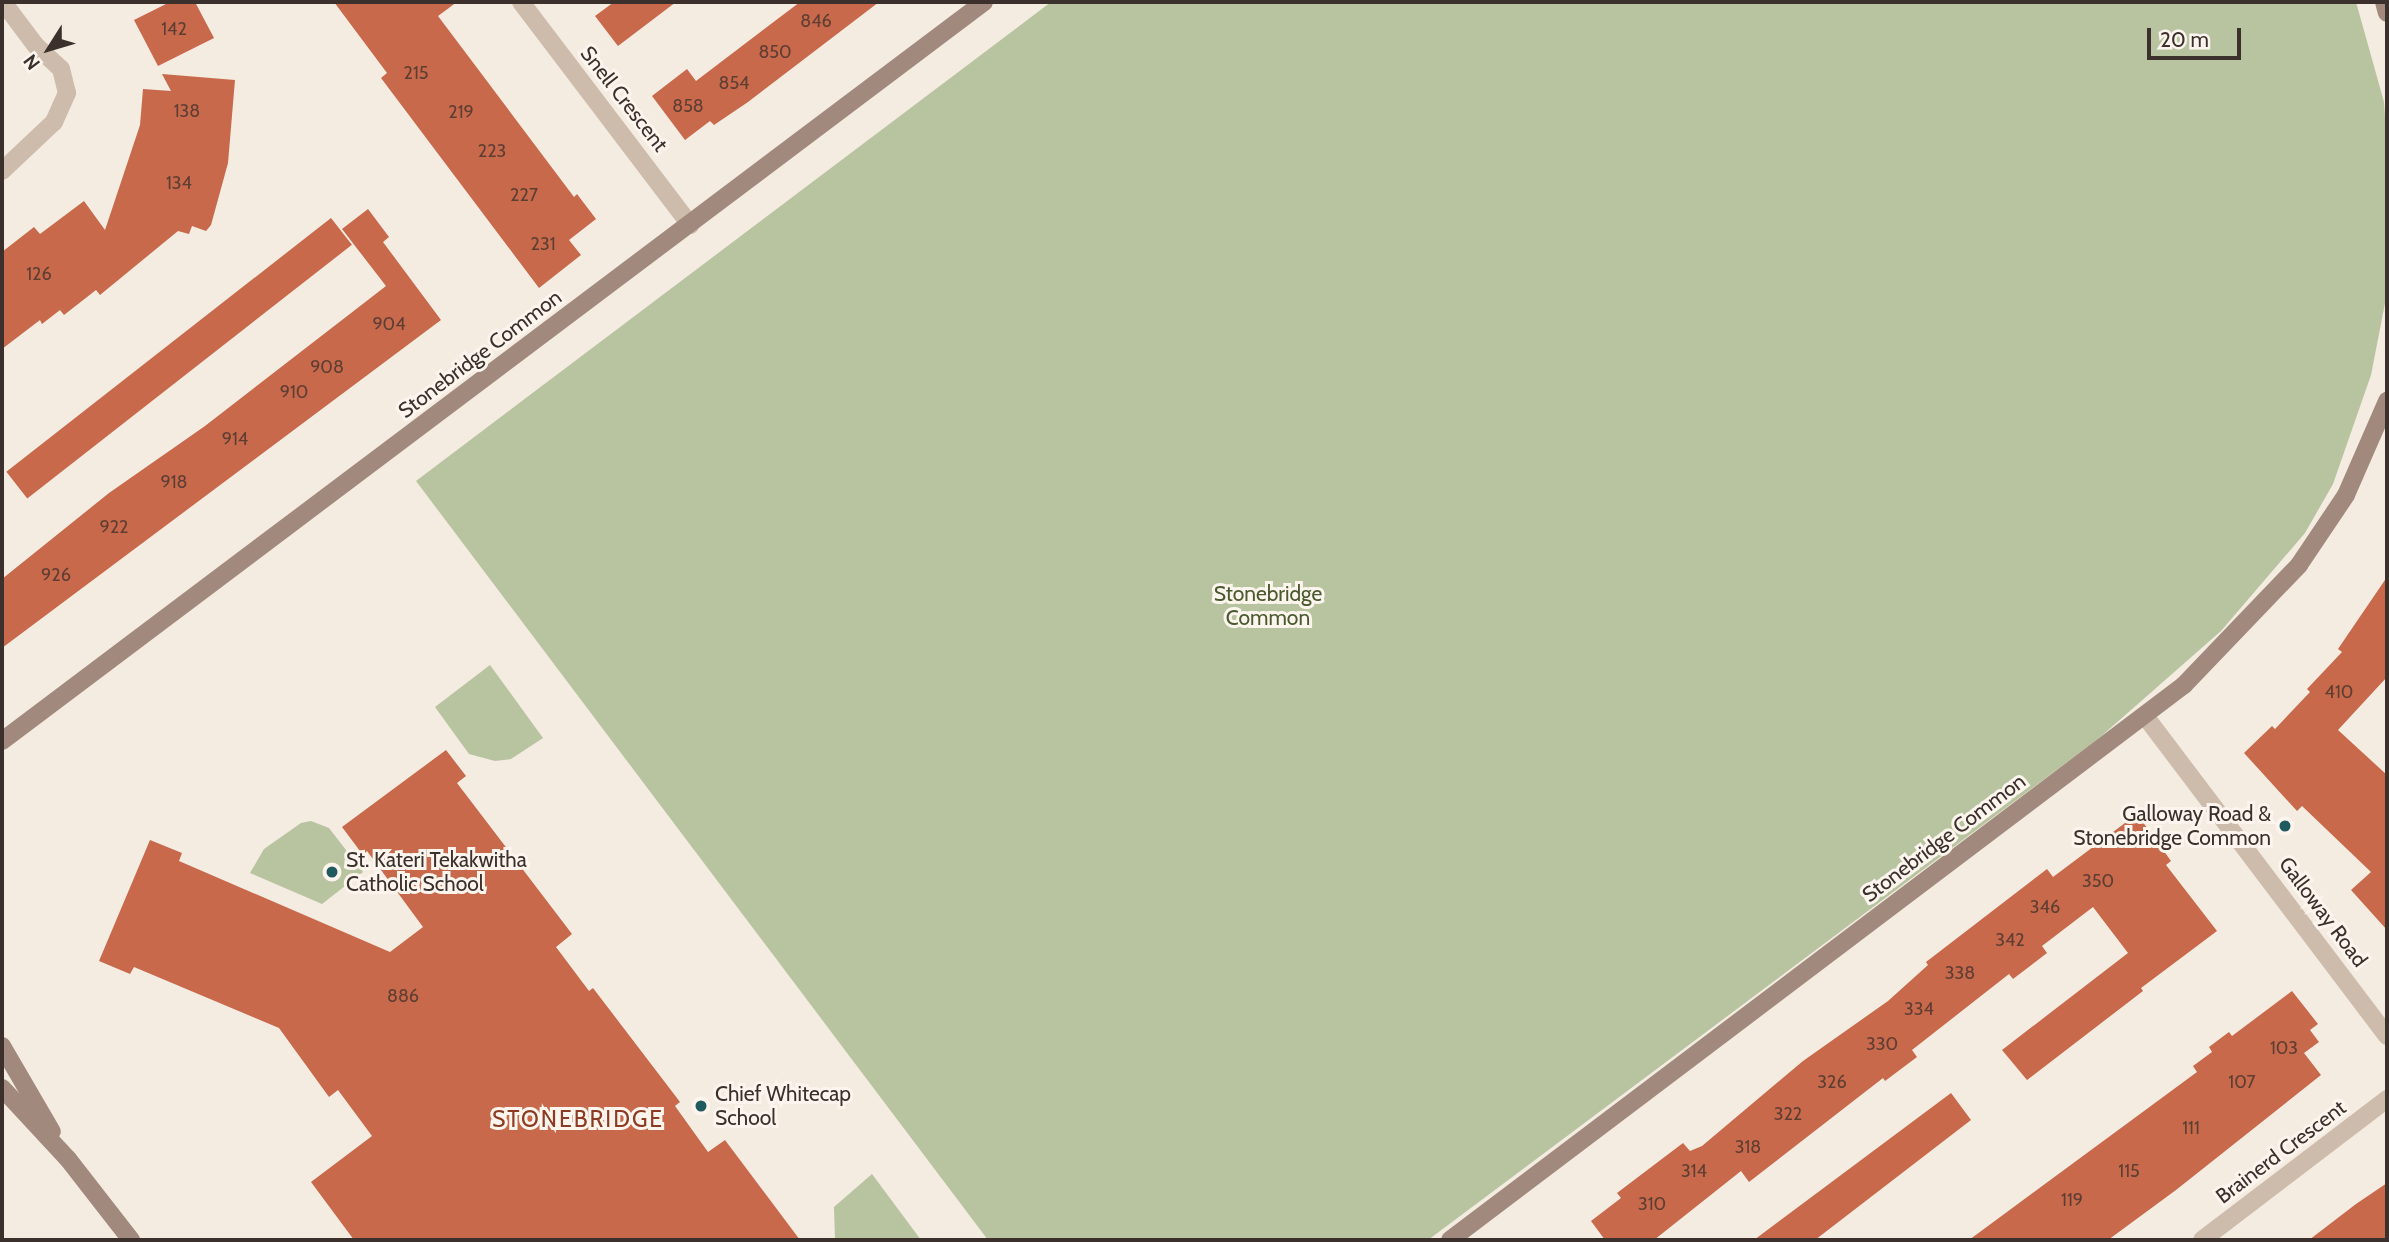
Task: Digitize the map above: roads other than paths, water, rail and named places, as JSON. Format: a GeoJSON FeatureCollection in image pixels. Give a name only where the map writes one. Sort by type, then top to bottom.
{"type":"FeatureCollection","features":[{"type":"Feature","properties":{"kind":"street"},"geometry":{"type":"LineString","coordinates":[[2,171],[54,122],[67,93],[61,69],[36,46],[3,2]]}},
{"type":"Feature","properties":{"kind":"street","name":"Snell Crescent"},"geometry":{"type":"LineString","coordinates":[[521,2],[690,225]]}},
{"type":"Feature","properties":{"kind":"street","name":"Stonebridge Common"},"geometry":{"type":"LineString","coordinates":[[2,741],[984,2]]}},
{"type":"Feature","properties":{"kind":"street"},"geometry":{"type":"LineString","coordinates":[[2384,2],[2387,13]]}},
{"type":"Feature","properties":{"kind":"street","name":"Stonebridge Common"},"geometry":{"type":"LineString","coordinates":[[1450,1240],[2184,685],[2298,565],[2346,495],[2387,401]]}},
{"type":"Feature","properties":{"kind":"street","name":"Galloway Road"},"geometry":{"type":"LineString","coordinates":[[2145,716],[2387,1036]]}},
{"type":"Feature","properties":{"kind":"street"},"geometry":{"type":"LineString","coordinates":[[2,1046],[68,1159]]}},
{"type":"Feature","properties":{"kind":"street"},"geometry":{"type":"LineString","coordinates":[[2,1088],[68,1159],[131,1240]]}},
{"type":"Feature","properties":{"kind":"street","name":"Brainerd Crescent"},"geometry":{"type":"LineString","coordinates":[[2202,1240],[2387,1099]]}},
{"type":"Feature","properties":{"kind":"place","name":"Galloway Road & Stonebridge Common"},"geometry":{"type":"Point","coordinates":[2285,826]}},
{"type":"Feature","properties":{"kind":"place","name":"St. Kateri Tekakwitha Catholic School"},"geometry":{"type":"Point","coordinates":[332,872]}},
{"type":"Feature","properties":{"kind":"place","name":"Chief Whitecap School"},"geometry":{"type":"Point","coordinates":[701,1106]}},
{"type":"Feature","properties":{"kind":"district","name":"STONEBRIDGE"},"geometry":{"type":"Point","coordinates":[578,1119]}}]}
